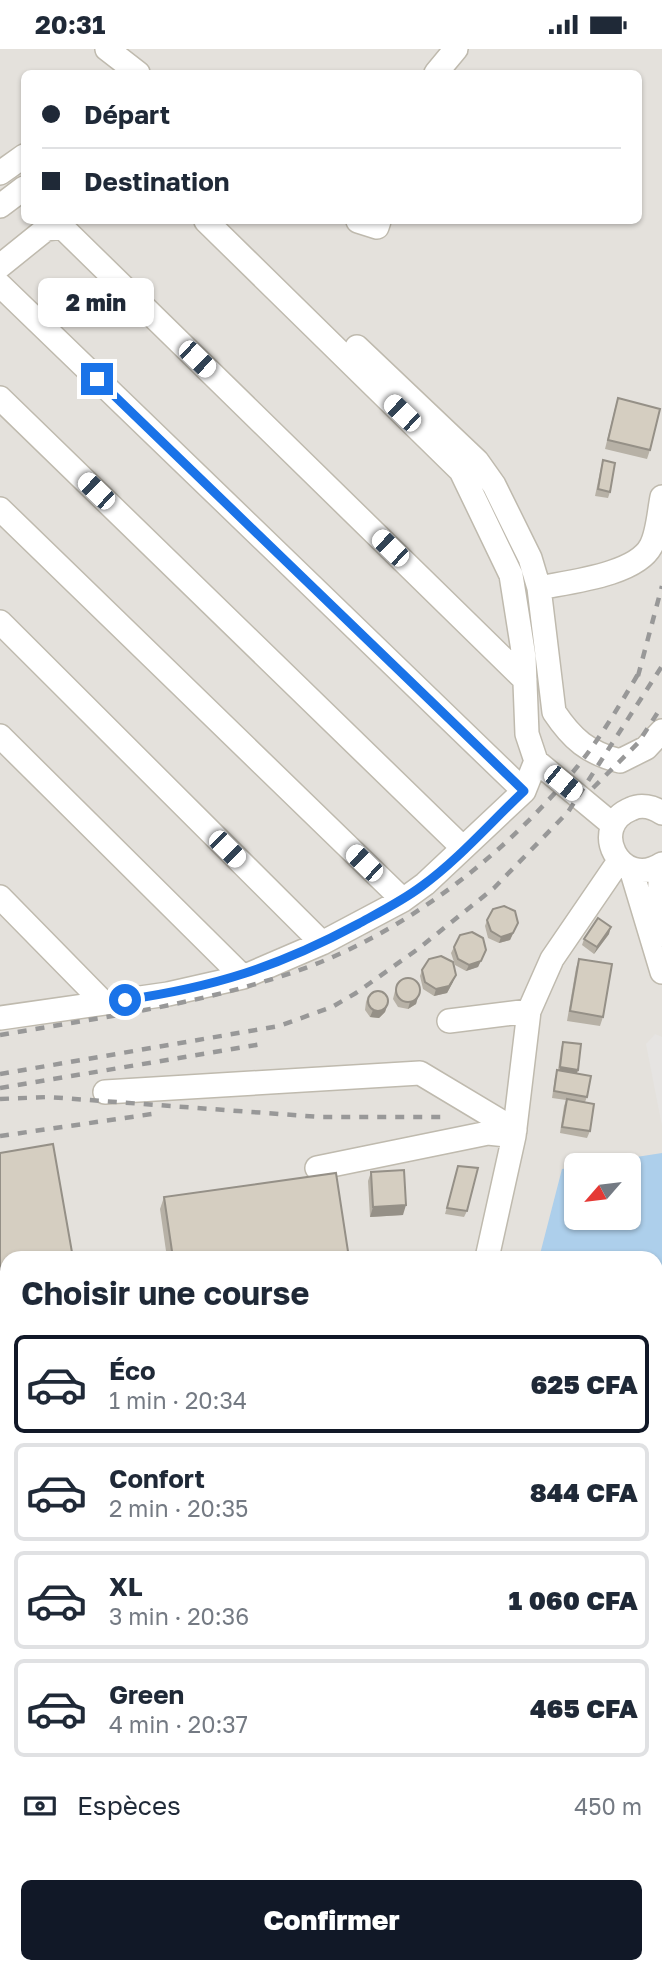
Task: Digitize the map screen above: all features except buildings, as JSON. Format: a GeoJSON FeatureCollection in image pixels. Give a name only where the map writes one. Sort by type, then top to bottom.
{"type":"FeatureCollection","features":[{"type":"Feature","properties":{"kind":"street"},"geometry":{"type":"LineString","coordinates":[[107,49],[134,70]]}},
{"type":"Feature","properties":{"kind":"street"},"geometry":{"type":"LineString","coordinates":[[0,173],[21,158]]}},
{"type":"Feature","properties":{"kind":"street"},"geometry":{"type":"LineString","coordinates":[[0,206],[21,190]]}},
{"type":"Feature","properties":{"kind":"street"},"geometry":{"type":"LineString","coordinates":[[209,224],[461,471],[511,575],[525,680],[527,734],[536,761],[614,825]]}},
{"type":"Feature","properties":{"kind":"street"},"geometry":{"type":"LineString","coordinates":[[228,224],[477,461],[508,513],[530,558],[539,588],[554,712],[576,741],[589,751],[620,761],[646,748],[662,731]]}},
{"type":"Feature","properties":{"kind":"street"},"geometry":{"type":"LineString","coordinates":[[0,266],[46,229],[62,227],[525,680]]}},
{"type":"Feature","properties":{"kind":"street"},"geometry":{"type":"LineString","coordinates":[[0,285],[524,791]]}},
{"type":"Feature","properties":{"kind":"street"},"geometry":{"type":"LineString","coordinates":[[0,398],[463,848]]}},
{"type":"Feature","properties":{"kind":"street"},"geometry":{"type":"LineString","coordinates":[[539,588],[597,577],[633,563],[651,547],[662,497]]}},
{"type":"Feature","properties":{"kind":"street"},"geometry":{"type":"LineString","coordinates":[[0,509],[403,900]]}},
{"type":"Feature","properties":{"kind":"street"},"geometry":{"type":"LineString","coordinates":[[0,622],[322,943]]}},
{"type":"Feature","properties":{"kind":"street"},"geometry":{"type":"LineString","coordinates":[[0,736],[243,977]]}},
{"type":"Feature","properties":{"kind":"street"},"geometry":{"type":"LineString","coordinates":[[0,1018],[168,994],[243,977],[322,943],[403,900],[524,791],[536,761]]}},
{"type":"Feature","properties":{"kind":"street"},"geometry":{"type":"LineString","coordinates":[[659,961],[625,865],[611,846],[614,825],[623,813],[636,807],[650,807],[662,813]]}},
{"type":"Feature","properties":{"kind":"street"},"geometry":{"type":"LineString","coordinates":[[625,865],[646,871],[661,865],[659,961]]}},
{"type":"Feature","properties":{"kind":"street"},"geometry":{"type":"LineString","coordinates":[[489,1251],[514,1133],[529,1011],[552,959],[625,865]]}},
{"type":"Feature","properties":{"kind":"street"},"geometry":{"type":"LineString","coordinates":[[0,897],[104,1003]]}},
{"type":"Feature","properties":{"kind":"street"},"geometry":{"type":"LineString","coordinates":[[449,1021],[529,1011]]}},
{"type":"Feature","properties":{"kind":"street"},"geometry":{"type":"LineString","coordinates":[[105,1092],[420,1073],[514,1133]]}},
{"type":"Feature","properties":{"kind":"street"},"geometry":{"type":"LineString","coordinates":[[317,1168],[488,1133],[514,1133]]}},
{"type":"Feature","properties":{"kind":"shaded area"},"geometry":{"type":"Polygon","coordinates":[[[0,49],[662,49],[662,1251],[0,1251],[0,49]]]}},
{"type":"Feature","properties":{"kind":"shaded area"},"geometry":{"type":"Polygon","coordinates":[[[655,1034],[662,1037],[662,1126],[646,1044],[655,1034]]]}},
{"type":"Feature","properties":{"kind":"water"},"geometry":{"type":"Polygon","coordinates":[[[662,1153],[662,1251],[541,1251],[562,1169],[564,1230],[641,1230],[641,1156],[662,1153]]]}},
{"type":"Feature","properties":{"kind":"railway"},"geometry":{"type":"LineString","coordinates":[[638,676],[662,586]]}},
{"type":"Feature","properties":{"kind":"railway"},"geometry":{"type":"LineString","coordinates":[[0,1074],[279,1026],[332,1007],[356,993],[418,949],[494,888],[568,812],[662,666]]}},
{"type":"Feature","properties":{"kind":"railway"},"geometry":{"type":"LineString","coordinates":[[0,1035],[147,1010],[219,994],[291,973],[372,938],[448,890],[517,832],[549,800],[586,756],[641,669]]}},
{"type":"Feature","properties":{"kind":"railway"},"geometry":{"type":"LineString","coordinates":[[593,788],[638,743],[662,706]]}},
{"type":"Feature","properties":{"kind":"railway"},"geometry":{"type":"LineString","coordinates":[[0,1088],[262,1044]]}},
{"type":"Feature","properties":{"kind":"railway"},"geometry":{"type":"LineString","coordinates":[[0,1099],[48,1097],[320,1117],[443,1117]]}},
{"type":"Feature","properties":{"kind":"railway"},"geometry":{"type":"LineString","coordinates":[[0,1136],[159,1113]]}},
{"type":"Feature","properties":{"kind":"route"},"geometry":{"type":"LineString","coordinates":[[97,379],[524,791],[425,884],[403,900],[322,943],[243,977],[168,994],[125,1000]]}}]}
